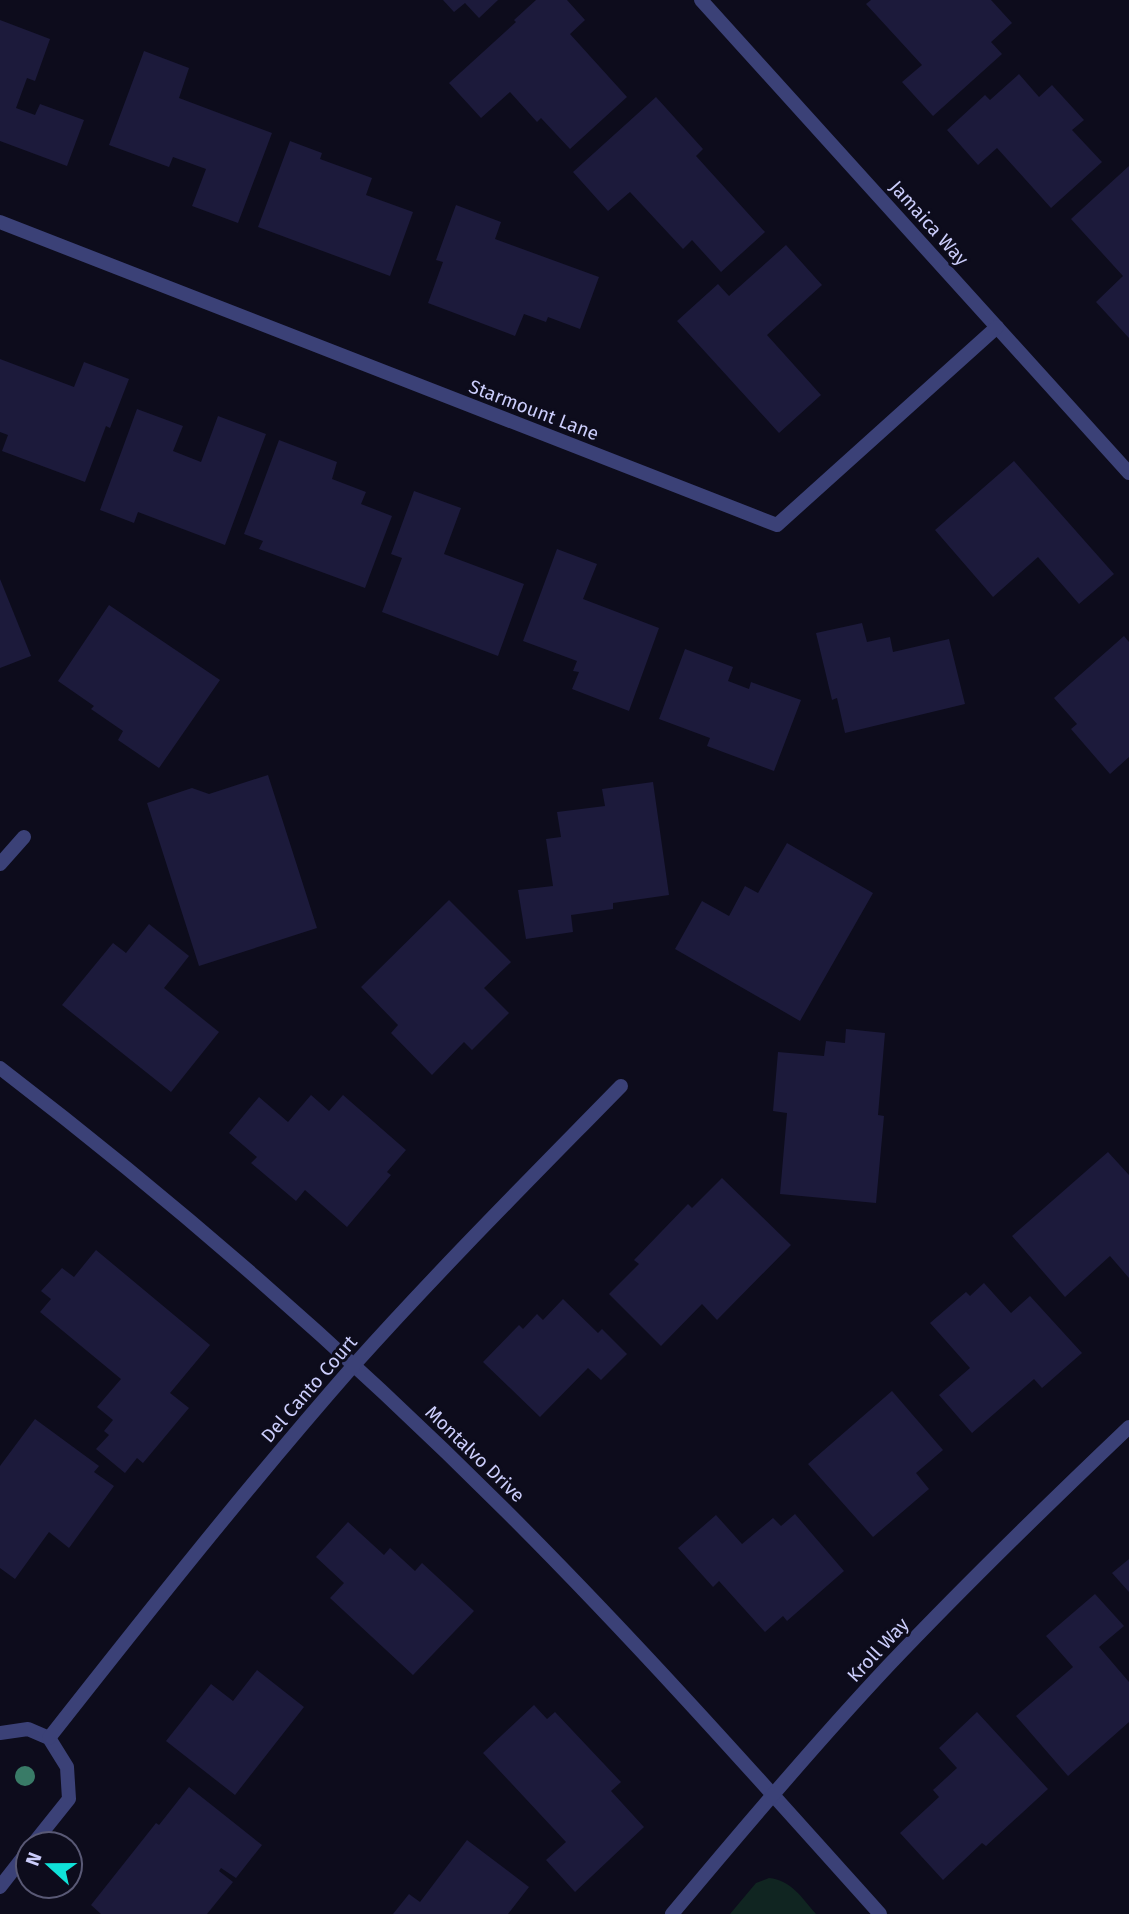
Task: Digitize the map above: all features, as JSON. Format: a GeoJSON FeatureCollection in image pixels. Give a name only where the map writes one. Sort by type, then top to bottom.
{"type":"FeatureCollection","features":[{"type":"Feature","properties":{"kind":"street","name":"Jamaica Way"},"geometry":{"type":"LineString","coordinates":[[701,0],[1129,472]]}},
{"type":"Feature","properties":{"kind":"street","name":"Starmount Lane"},"geometry":{"type":"LineString","coordinates":[[0,222],[777,525],[997,327]]}},
{"type":"Feature","properties":{"kind":"street"},"geometry":{"type":"LineString","coordinates":[[0,864],[24,836]]}},
{"type":"Feature","properties":{"kind":"street","name":"Montalvo Drive"},"geometry":{"type":"LineString","coordinates":[[0,1068],[214,1241],[354,1365],[508,1512],[638,1646],[880,1914]]}},
{"type":"Feature","properties":{"kind":"street","name":"Del Canto Court"},"geometry":{"type":"LineString","coordinates":[[49,1738],[200,1546],[354,1365],[485,1224],[621,1086]]}},
{"type":"Feature","properties":{"kind":"street","name":"Kroll Way"},"geometry":{"type":"LineString","coordinates":[[672,1914],[772,1794],[906,1648],[1007,1544],[1129,1427]]}},
{"type":"Feature","properties":{"kind":"street"},"geometry":{"type":"LineString","coordinates":[[0,1733],[28,1729],[49,1738],[67,1767],[69,1799],[44,1830]]}},
{"type":"Feature","properties":{"kind":"street"},"geometry":{"type":"LineString","coordinates":[[0,1887],[14,1869]]}},
{"type":"Feature","properties":{"kind":"green space"},"geometry":{"type":"Polygon","coordinates":[[[769,1878],[790,1886],[816,1914],[730,1914],[756,1883],[769,1878]]]}},
{"type":"Feature","properties":{"kind":"building"},"geometry":{"type":"Polygon","coordinates":[[[443,0],[498,0],[479,18],[465,3],[454,12],[443,0]]]}},
{"type":"Feature","properties":{"kind":"building"},"geometry":{"type":"Polygon","coordinates":[[[536,0],[567,0],[585,20],[570,34],[627,97],[570,149],[541,118],[537,122],[510,92],[481,118],[449,83],[516,22],[514,20],[536,0]]]}},
{"type":"Feature","properties":{"kind":"building"},"geometry":{"type":"Polygon","coordinates":[[[871,0],[991,0],[1012,23],[991,42],[1002,54],[933,116],[902,82],[922,65],[866,4],[871,0]]]}},
{"type":"Feature","properties":{"kind":"building"},"geometry":{"type":"Polygon","coordinates":[[[0,20],[50,39],[35,81],[27,78],[16,108],[35,115],[40,104],[84,120],[67,166],[0,141],[0,20]]]}},
{"type":"Feature","properties":{"kind":"building"},"geometry":{"type":"Polygon","coordinates":[[[144,51],[189,68],[179,98],[272,133],[238,223],[192,206],[206,169],[173,157],[169,167],[109,145],[144,51]]]}},
{"type":"Feature","properties":{"kind":"building"},"geometry":{"type":"Polygon","coordinates":[[[1019,74],[1039,97],[1052,85],[1084,120],[1072,130],[1102,162],[1051,208],[997,148],[978,165],[947,130],[985,95],[990,100],[1019,74]]]}},
{"type":"Feature","properties":{"kind":"building"},"geometry":{"type":"Polygon","coordinates":[[[656,97],[703,149],[696,156],[765,232],[721,272],[692,240],[683,249],[630,192],[608,211],[573,172],[656,97]]]}},
{"type":"Feature","properties":{"kind":"building"},"geometry":{"type":"Polygon","coordinates":[[[290,141],[322,153],[320,159],[372,178],[366,195],[413,212],[390,276],[258,227],[290,141]]]}},
{"type":"Feature","properties":{"kind":"building"},"geometry":{"type":"Polygon","coordinates":[[[1129,166],[1129,338],[1096,302],[1123,276],[1071,219],[1129,166]]]}},
{"type":"Feature","properties":{"kind":"building"},"geometry":{"type":"Polygon","coordinates":[[[456,205],[501,222],[495,239],[599,277],[580,329],[548,317],[546,322],[524,314],[515,336],[428,303],[443,262],[436,260],[456,205]]]}},
{"type":"Feature","properties":{"kind":"building"},"geometry":{"type":"Polygon","coordinates":[[[786,245],[822,285],[767,335],[821,395],[779,433],[677,321],[718,284],[729,296],[786,245]]]}},
{"type":"Feature","properties":{"kind":"building"},"geometry":{"type":"Polygon","coordinates":[[[0,359],[74,387],[84,362],[129,379],[110,428],[106,426],[85,482],[2,451],[8,435],[0,432],[0,359]]]}},
{"type":"Feature","properties":{"kind":"building"},"geometry":{"type":"Polygon","coordinates":[[[137,409],[183,426],[173,451],[201,462],[218,416],[266,434],[225,545],[138,512],[134,523],[100,510],[137,409]]]}},
{"type":"Feature","properties":{"kind":"building"},"geometry":{"type":"Polygon","coordinates":[[[279,440],[337,462],[332,479],[366,492],[361,504],[392,516],[365,588],[259,549],[263,541],[244,534],[279,440]]]}},
{"type":"Feature","properties":{"kind":"building"},"geometry":{"type":"Polygon","coordinates":[[[1014,461],[1114,574],[1079,604],[1038,557],[993,597],[935,530],[1014,461]]]}},
{"type":"Feature","properties":{"kind":"building"},"geometry":{"type":"Polygon","coordinates":[[[414,491],[461,508],[444,554],[524,584],[498,656],[382,612],[402,558],[391,554],[414,491]]]}},
{"type":"Feature","properties":{"kind":"building"},"geometry":{"type":"Polygon","coordinates":[[[557,549],[597,564],[583,599],[659,628],[629,711],[572,689],[579,672],[573,671],[577,661],[523,641],[557,549]]]}},
{"type":"Feature","properties":{"kind":"building"},"geometry":{"type":"Polygon","coordinates":[[[0,579],[31,656],[0,668],[0,579]]]}},
{"type":"Feature","properties":{"kind":"building"},"geometry":{"type":"Polygon","coordinates":[[[109,605],[220,680],[159,768],[118,740],[123,731],[91,709],[94,706],[58,681],[109,605]]]}},
{"type":"Feature","properties":{"kind":"building"},"geometry":{"type":"Polygon","coordinates":[[[862,623],[867,642],[890,637],[893,652],[949,639],[965,704],[845,733],[837,698],[832,700],[816,633],[862,623]]]}},
{"type":"Feature","properties":{"kind":"building"},"geometry":{"type":"Polygon","coordinates":[[[1124,636],[1129,642],[1129,757],[1110,774],[1071,729],[1077,724],[1054,698],[1124,636]]]}},
{"type":"Feature","properties":{"kind":"building"},"geometry":{"type":"Polygon","coordinates":[[[685,649],[733,667],[728,681],[749,689],[751,682],[801,700],[774,771],[707,746],[710,738],[659,719],[685,649]]]}},
{"type":"Feature","properties":{"kind":"building"},"geometry":{"type":"Polygon","coordinates":[[[268,775],[317,928],[199,966],[147,803],[192,788],[209,794],[268,775]]]}},
{"type":"Feature","properties":{"kind":"building"},"geometry":{"type":"Polygon","coordinates":[[[653,782],[669,895],[613,903],[613,909],[571,915],[573,932],[526,939],[518,890],[553,886],[546,839],[561,837],[557,812],[605,806],[602,789],[653,782]]]}},
{"type":"Feature","properties":{"kind":"building"},"geometry":{"type":"Polygon","coordinates":[[[787,843],[873,893],[800,1021],[675,949],[702,901],[729,916],[745,886],[758,893],[787,843]]]}},
{"type":"Feature","properties":{"kind":"building"},"geometry":{"type":"Polygon","coordinates":[[[449,900],[511,962],[484,988],[509,1013],[472,1050],[464,1042],[432,1075],[391,1033],[398,1025],[361,987],[449,900]]]}},
{"type":"Feature","properties":{"kind":"building"},"geometry":{"type":"Polygon","coordinates":[[[149,924],[189,956],[164,988],[219,1032],[171,1092],[62,1005],[113,943],[126,953],[149,924]]]}},
{"type":"Feature","properties":{"kind":"building"},"geometry":{"type":"Polygon","coordinates":[[[846,1029],[885,1033],[878,1115],[884,1116],[876,1203],[780,1194],[787,1113],[773,1111],[778,1052],[824,1056],[826,1041],[845,1043],[846,1029]]]}},
{"type":"Feature","properties":{"kind":"building"},"geometry":{"type":"Polygon","coordinates":[[[311,1095],[329,1111],[343,1095],[406,1150],[387,1172],[391,1175],[347,1227],[305,1190],[296,1201],[251,1163],[257,1157],[229,1133],[259,1097],[288,1122],[311,1095]]]}},
{"type":"Feature","properties":{"kind":"building"},"geometry":{"type":"Polygon","coordinates":[[[1108,1152],[1129,1175],[1129,1278],[1110,1256],[1065,1297],[1012,1236],[1108,1152]]]}},
{"type":"Feature","properties":{"kind":"building"},"geometry":{"type":"Polygon","coordinates":[[[722,1178],[791,1245],[717,1320],[702,1304],[661,1346],[609,1294],[639,1264],[634,1260],[688,1204],[692,1208],[722,1178]]]}},
{"type":"Feature","properties":{"kind":"building"},"geometry":{"type":"Polygon","coordinates":[[[96,1250],[210,1345],[170,1393],[189,1408],[143,1463],[137,1458],[125,1473],[96,1449],[109,1435],[104,1431],[113,1420],[97,1407],[121,1379],[40,1312],[51,1299],[41,1291],[62,1268],[74,1277],[96,1250]]]}},
{"type":"Feature","properties":{"kind":"building"},"geometry":{"type":"Polygon","coordinates":[[[984,1283],[1011,1313],[1030,1296],[1082,1353],[1042,1388],[1034,1379],[972,1433],[939,1395],[970,1368],[930,1323],[966,1292],[970,1296],[984,1283]]]}},
{"type":"Feature","properties":{"kind":"building"},"geometry":{"type":"Polygon","coordinates":[[[563,1299],[598,1333],[602,1329],[627,1354],[601,1380],[588,1368],[540,1417],[483,1362],[519,1325],[523,1329],[537,1314],[543,1320],[563,1299]]]}},
{"type":"Feature","properties":{"kind":"building"},"geometry":{"type":"Polygon","coordinates":[[[892,1391],[943,1450],[916,1473],[929,1489],[873,1537],[808,1464],[892,1391]]]}},
{"type":"Feature","properties":{"kind":"building"},"geometry":{"type":"Polygon","coordinates":[[[35,1419],[99,1466],[94,1472],[114,1486],[69,1548],[49,1532],[15,1579],[0,1568],[0,1466],[35,1419]]]}},
{"type":"Feature","properties":{"kind":"building"},"geometry":{"type":"Polygon","coordinates":[[[795,1514],[844,1571],[787,1621],[783,1616],[765,1632],[719,1581],[713,1587],[678,1548],[716,1515],[742,1544],[773,1518],[781,1526],[795,1514]]]}},
{"type":"Feature","properties":{"kind":"building"},"geometry":{"type":"Polygon","coordinates":[[[348,1522],[384,1555],[390,1548],[415,1571],[422,1563],[474,1611],[413,1675],[330,1598],[344,1583],[316,1557],[348,1522]]]}},
{"type":"Feature","properties":{"kind":"building"},"geometry":{"type":"Polygon","coordinates":[[[1129,1559],[1129,1592],[1112,1573],[1129,1559]]]}},
{"type":"Feature","properties":{"kind":"building"},"geometry":{"type":"Polygon","coordinates":[[[1095,1594],[1124,1626],[1099,1647],[1129,1682],[1129,1722],[1068,1776],[1016,1716],[1073,1667],[1046,1636],[1095,1594]]]}},
{"type":"Feature","properties":{"kind":"building"},"geometry":{"type":"Polygon","coordinates":[[[257,1670],[304,1707],[235,1795],[166,1741],[211,1684],[233,1701],[257,1670]]]}},
{"type":"Feature","properties":{"kind":"building"},"geometry":{"type":"Polygon","coordinates":[[[534,1705],[547,1719],[555,1712],[621,1782],[611,1791],[644,1827],[575,1892],[546,1860],[566,1842],[483,1753],[534,1705]]]}},
{"type":"Feature","properties":{"kind":"building"},"geometry":{"type":"Polygon","coordinates":[[[977,1712],[1048,1789],[986,1846],[982,1843],[943,1880],[900,1833],[939,1797],[933,1790],[957,1768],[939,1748],[977,1712]]]}},
{"type":"Feature","properties":{"kind":"building"},"geometry":{"type":"Polygon","coordinates":[[[189,1787],[262,1845],[236,1878],[221,1868],[219,1871],[233,1882],[207,1914],[101,1914],[91,1905],[156,1823],[159,1825],[189,1787]]]}},
{"type":"Feature","properties":{"kind":"building"},"geometry":{"type":"Polygon","coordinates":[[[467,1840],[529,1887],[508,1914],[393,1914],[409,1894],[420,1902],[467,1840]]]}}]}
